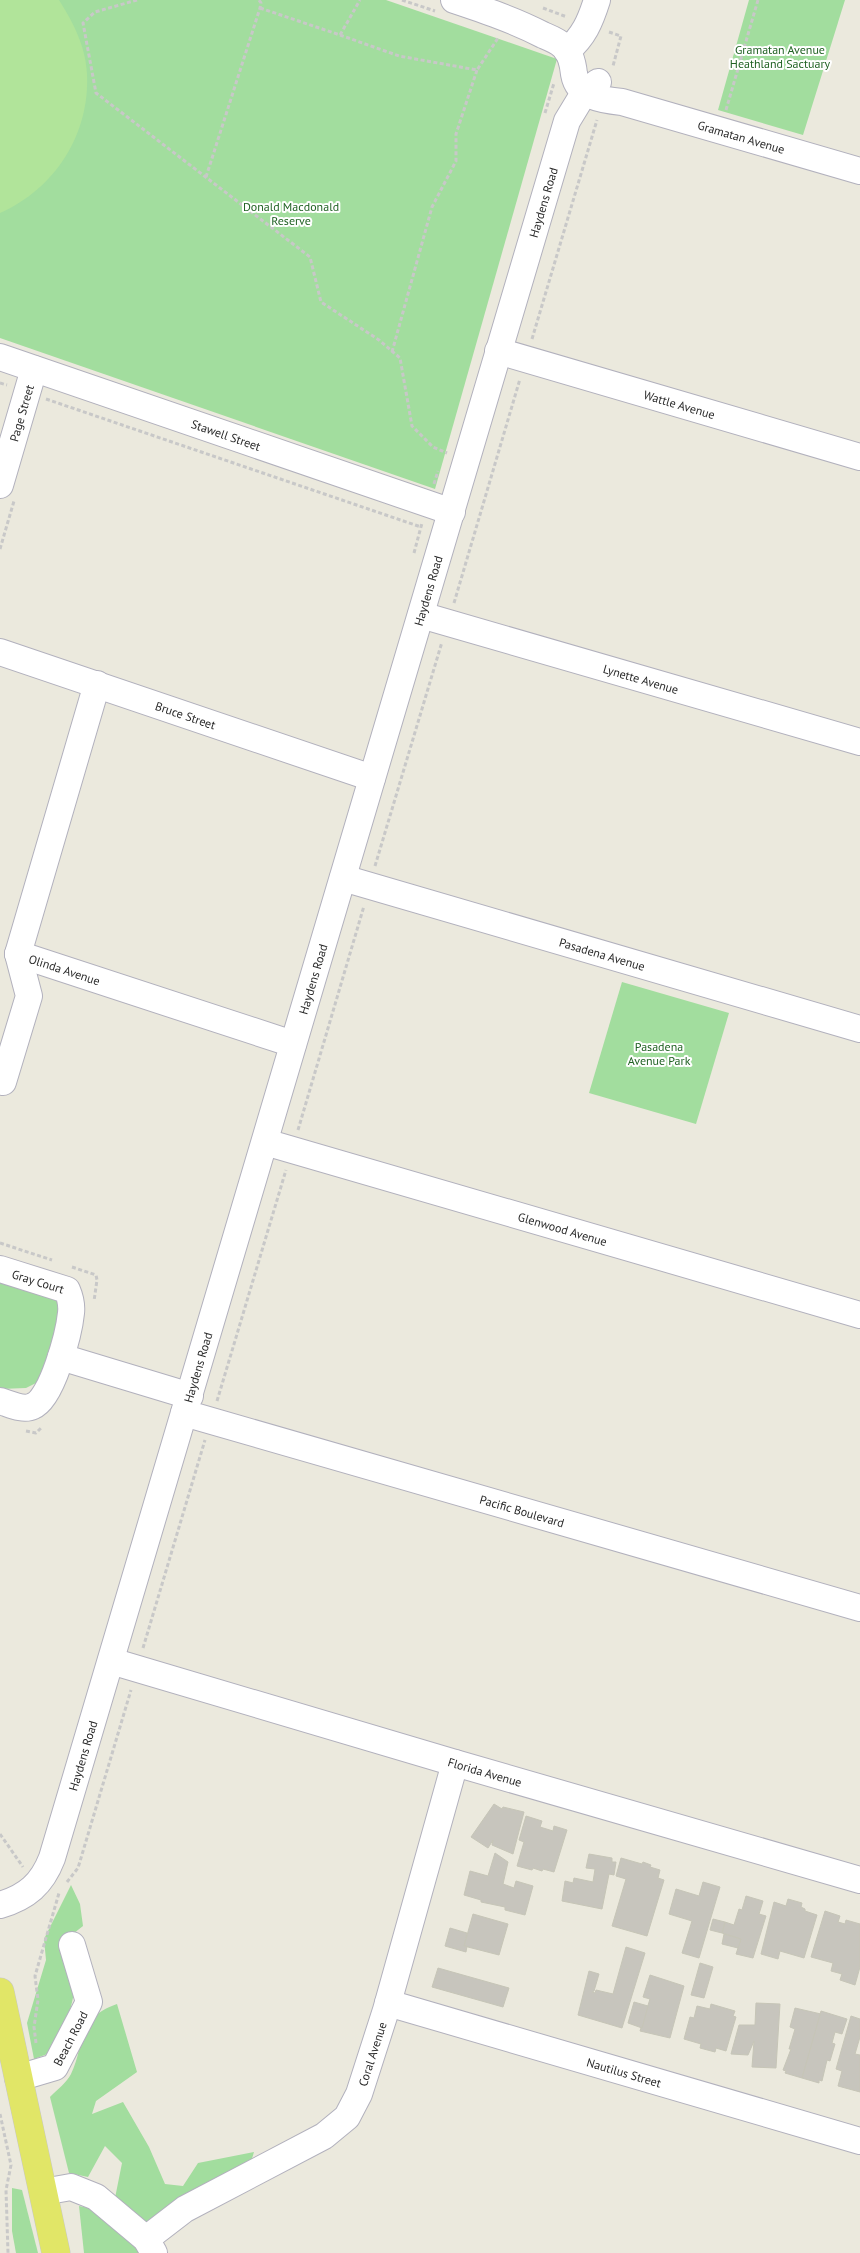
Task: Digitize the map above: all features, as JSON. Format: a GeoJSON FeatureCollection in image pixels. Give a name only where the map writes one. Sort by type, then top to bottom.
{"type":"FeatureCollection","features":[{"type":"Feature","properties":{"kind":"main road"},"geometry":{"type":"LineString","coordinates":[[0,1992],[30,2074],[43,2192],[56,2253]]}},
{"type":"Feature","properties":{"kind":"street"},"geometry":{"type":"LineString","coordinates":[[454,0],[509,28],[554,28],[567,55],[573,62],[574,76],[591,87]]}},
{"type":"Feature","properties":{"kind":"street"},"geometry":{"type":"LineString","coordinates":[[567,55],[589,25],[597,0]]}},
{"type":"Feature","properties":{"kind":"street","name":"Gramatan Avenue"},"geometry":{"type":"LineString","coordinates":[[591,87],[606,92],[622,102],[860,171]]}},
{"type":"Feature","properties":{"kind":"street","name":"Haydens Road"},"geometry":{"type":"LineString","coordinates":[[0,1906],[27,1894],[36,1887],[49,1866],[452,512],[451,458],[498,351],[567,121],[591,87]]}},
{"type":"Feature","properties":{"kind":"street","name":"Wattle Avenue"},"geometry":{"type":"LineString","coordinates":[[498,351],[860,457]]}},
{"type":"Feature","properties":{"kind":"street","name":"Stawell Street"},"geometry":{"type":"LineString","coordinates":[[0,357],[30,380],[452,512]]}},
{"type":"Feature","properties":{"kind":"street","name":"Page Street"},"geometry":{"type":"LineString","coordinates":[[0,485],[30,380]]}},
{"type":"Feature","properties":{"kind":"street","name":"Lynette Avenue"},"geometry":{"type":"LineString","coordinates":[[421,615],[860,742]]}},
{"type":"Feature","properties":{"kind":"street","name":"Bruce Street"},"geometry":{"type":"LineString","coordinates":[[0,652],[372,778]]}},
{"type":"Feature","properties":{"kind":"street","name":"Olinda Avenue"},"geometry":{"type":"LineString","coordinates":[[97,684],[18,954],[294,1044]]}},
{"type":"Feature","properties":{"kind":"street","name":"Pasadena Avenue"},"geometry":{"type":"LineString","coordinates":[[343,878],[860,1029]]}},
{"type":"Feature","properties":{"kind":"street"},"geometry":{"type":"LineString","coordinates":[[3,1082],[30,996],[18,954]]}},
{"type":"Feature","properties":{"kind":"street","name":"Glenwood Avenue"},"geometry":{"type":"LineString","coordinates":[[265,1142],[860,1315]]}},
{"type":"Feature","properties":{"kind":"street","name":"Gray Court"},"geometry":{"type":"LineString","coordinates":[[0,1269],[67,1290],[70,1298],[71,1312],[61,1358],[44,1399],[25,1408],[0,1401]]}},
{"type":"Feature","properties":{"kind":"street"},"geometry":{"type":"LineString","coordinates":[[61,1358],[187,1404]]}},
{"type":"Feature","properties":{"kind":"street","name":"Pacific Boulevard"},"geometry":{"type":"LineString","coordinates":[[187,1404],[211,1420],[860,1608]]}},
{"type":"Feature","properties":{"kind":"street","name":"Florida Avenue"},"geometry":{"type":"LineString","coordinates":[[111,1661],[860,1880]]}},
{"type":"Feature","properties":{"kind":"street","name":"Coral Avenue"},"geometry":{"type":"LineString","coordinates":[[150,2246],[185,2209],[324,2136],[347,2117],[359,2094],[388,2003],[455,1763]]}},
{"type":"Feature","properties":{"kind":"street","name":"Beach Road"},"geometry":{"type":"LineString","coordinates":[[30,2074],[55,2067],[89,2002],[72,1945]]}},
{"type":"Feature","properties":{"kind":"street","name":"Nautilus Street"},"geometry":{"type":"LineString","coordinates":[[388,2003],[860,2141]]}},
{"type":"Feature","properties":{"kind":"street"},"geometry":{"type":"LineString","coordinates":[[43,2192],[71,2187],[96,2196],[150,2246]]}},
{"type":"Feature","properties":{"kind":"path"},"geometry":{"type":"LineString","coordinates":[[137,0],[95,12],[83,23],[96,93],[310,257],[321,302],[379,340],[400,358],[412,426],[433,447],[451,458]]}},
{"type":"Feature","properties":{"kind":"path"},"geometry":{"type":"LineString","coordinates":[[206,178],[262,3],[259,0]]}},
{"type":"Feature","properties":{"kind":"path"},"geometry":{"type":"LineString","coordinates":[[340,35],[360,0]]}},
{"type":"Feature","properties":{"kind":"path"},"geometry":{"type":"LineString","coordinates":[[725,114],[758,0]]}},
{"type":"Feature","properties":{"kind":"path"},"geometry":{"type":"LineString","coordinates":[[260,8],[399,56],[477,70]]}},
{"type":"Feature","properties":{"kind":"path"},"geometry":{"type":"LineString","coordinates":[[392,352],[432,207],[456,160],[456,134],[477,70],[509,28]]}},
{"type":"Feature","properties":{"kind":"path"},"geometry":{"type":"LineString","coordinates":[[544,117],[567,55]]}},
{"type":"Feature","properties":{"kind":"path"},"geometry":{"type":"LineString","coordinates":[[66,1883],[78,1868],[599,114]]}},
{"type":"Feature","properties":{"kind":"path"},"geometry":{"type":"LineString","coordinates":[[0,383],[30,380],[421,527]]}},
{"type":"Feature","properties":{"kind":"path"},"geometry":{"type":"LineString","coordinates":[[447,442],[451,458]]}},
{"type":"Feature","properties":{"kind":"path"},"geometry":{"type":"LineString","coordinates":[[426,484],[433,487],[439,469]]}},
{"type":"Feature","properties":{"kind":"path"},"geometry":{"type":"LineString","coordinates":[[22,1430],[36,1433],[45,1423]]}},
{"type":"Feature","properties":{"kind":"path"},"geometry":{"type":"LineString","coordinates":[[30,2074],[36,2046],[34,2027],[38,2000],[35,1976],[60,1890]]}},
{"type":"Feature","properties":{"kind":"path"},"geometry":{"type":"LineString","coordinates":[[0,2114],[11,2165],[6,2190],[8,2253]]}},
{"type":"Feature","properties":{"kind":"green space","name":"Donald Macdonald Reserve"},"geometry":{"type":"Polygon","coordinates":[[[0,0],[386,0],[557,59],[435,489],[0,338],[0,0]]]}},
{"type":"Feature","properties":{"kind":"green space"},"geometry":{"type":"Polygon","coordinates":[[[0,0],[59,0],[78,35],[84,54],[87,74],[82,118],[75,138],[65,157],[37,190],[20,203],[0,213],[0,0]]]}},
{"type":"Feature","properties":{"kind":"green space","name":"Gramatan Avenue Heathland Sactuary"},"geometry":{"type":"Polygon","coordinates":[[[749,0],[845,0],[803,135],[718,110],[749,0]]]}},
{"type":"Feature","properties":{"kind":"green space","name":"Pasadena Avenue Park"},"geometry":{"type":"Polygon","coordinates":[[[622,982],[729,1013],[696,1124],[589,1093],[622,982]]]}},
{"type":"Feature","properties":{"kind":"green space"},"geometry":{"type":"Polygon","coordinates":[[[0,1280],[56,1296],[60,1308],[42,1380],[26,1388],[0,1389],[0,1280]]]}},
{"type":"Feature","properties":{"kind":"green space"},"geometry":{"type":"Polygon","coordinates":[[[71,1885],[80,1904],[83,1926],[64,1941],[76,1985],[65,2032],[58,2050],[34,2059],[27,2023],[46,1960],[44,1939],[71,1885]]]}},
{"type":"Feature","properties":{"kind":"green space"},"geometry":{"type":"Polygon","coordinates":[[[117,2004],[137,2072],[96,2101],[92,2114],[123,2102],[149,2147],[165,2184],[183,2186],[198,2163],[254,2152],[250,2165],[148,2225],[115,2198],[122,2163],[105,2146],[88,2177],[69,2173],[50,2097],[71,2074],[88,2024],[104,2010],[117,2004]]]}},
{"type":"Feature","properties":{"kind":"green space"},"geometry":{"type":"Polygon","coordinates":[[[12,2188],[22,2190],[38,2253],[16,2253],[12,2231],[12,2188]]]}},
{"type":"Feature","properties":{"kind":"green space"},"geometry":{"type":"Polygon","coordinates":[[[79,2206],[94,2209],[143,2253],[84,2253],[79,2206]]]}},
{"type":"Feature","properties":{"kind":"building"},"geometry":{"type":"Polygon","coordinates":[[[494,1804],[502,1809],[503,1807],[524,1812],[513,1854],[492,1845],[493,1840],[488,1848],[471,1837],[494,1804]]]}},
{"type":"Feature","properties":{"kind":"building"},"geometry":{"type":"Polygon","coordinates":[[[526,1816],[542,1821],[540,1827],[553,1831],[554,1826],[567,1830],[554,1872],[533,1868],[532,1870],[517,1866],[524,1842],[519,1840],[526,1816]]]}},
{"type":"Feature","properties":{"kind":"building"},"geometry":{"type":"Polygon","coordinates":[[[495,1853],[508,1862],[503,1884],[514,1888],[516,1881],[533,1886],[525,1915],[464,1895],[470,1871],[488,1876],[495,1853]]]}},
{"type":"Feature","properties":{"kind":"building"},"geometry":{"type":"Polygon","coordinates":[[[589,1854],[612,1858],[612,1862],[616,1862],[614,1875],[609,1874],[602,1909],[562,1901],[565,1881],[573,1883],[574,1878],[593,1882],[595,1869],[586,1868],[589,1854]]]}},
{"type":"Feature","properties":{"kind":"building"},"geometry":{"type":"Polygon","coordinates":[[[621,1858],[651,1865],[650,1867],[660,1870],[658,1878],[664,1880],[647,1936],[612,1926],[626,1879],[616,1876],[621,1858]]]}},
{"type":"Feature","properties":{"kind":"building"},"geometry":{"type":"Polygon","coordinates":[[[703,1882],[720,1887],[699,1958],[682,1953],[692,1921],[669,1914],[676,1889],[699,1896],[703,1882]]]}},
{"type":"Feature","properties":{"kind":"building"},"geometry":{"type":"Polygon","coordinates":[[[746,1896],[763,1901],[759,1914],[766,1916],[753,1958],[736,1954],[741,1939],[722,1933],[725,1922],[734,1925],[739,1909],[742,1910],[746,1896]]]}},
{"type":"Feature","properties":{"kind":"building"},"geometry":{"type":"Polygon","coordinates":[[[788,1899],[802,1903],[801,1907],[805,1911],[817,1915],[804,1958],[780,1951],[778,1959],[761,1954],[774,1902],[786,1906],[788,1899]]]}},
{"type":"Feature","properties":{"kind":"building"},"geometry":{"type":"Polygon","coordinates":[[[825,1911],[840,1916],[838,1922],[845,1924],[846,1920],[860,1924],[860,1967],[855,1985],[840,1980],[842,1974],[831,1971],[833,1963],[811,1957],[825,1911]]]}},
{"type":"Feature","properties":{"kind":"building"},"geometry":{"type":"Polygon","coordinates":[[[473,1914],[508,1924],[499,1955],[464,1946],[473,1914]]]}},
{"type":"Feature","properties":{"kind":"building"},"geometry":{"type":"Polygon","coordinates":[[[713,1919],[725,1922],[722,1933],[710,1930],[713,1919]]]}},
{"type":"Feature","properties":{"kind":"building"},"geometry":{"type":"Polygon","coordinates":[[[450,1928],[467,1933],[464,1946],[467,1946],[466,1952],[445,1946],[450,1928]]]}},
{"type":"Feature","properties":{"kind":"building"},"geometry":{"type":"Polygon","coordinates":[[[724,1934],[741,1939],[738,1948],[722,1944],[724,1934]]]}},
{"type":"Feature","properties":{"kind":"building"},"geometry":{"type":"Polygon","coordinates":[[[626,1947],[645,1953],[622,2028],[578,2015],[589,1971],[599,1974],[594,1991],[592,1992],[595,1993],[596,1990],[613,1994],[626,1947]]]}},
{"type":"Feature","properties":{"kind":"building"},"geometry":{"type":"Polygon","coordinates":[[[700,1963],[713,1967],[704,1998],[691,1995],[700,1963]]]}},
{"type":"Feature","properties":{"kind":"building"},"geometry":{"type":"Polygon","coordinates":[[[438,1968],[509,1988],[503,2007],[432,1987],[438,1968]]]}},
{"type":"Feature","properties":{"kind":"building"},"geometry":{"type":"Polygon","coordinates":[[[650,1975],[684,1986],[670,2038],[640,2031],[650,1999],[643,1997],[650,1975]]]}},
{"type":"Feature","properties":{"kind":"building"},"geometry":{"type":"Polygon","coordinates":[[[634,2002],[648,2006],[642,2028],[628,2023],[634,2002]]]}},
{"type":"Feature","properties":{"kind":"building"},"geometry":{"type":"Polygon","coordinates":[[[756,2003],[780,2004],[776,2068],[752,2067],[754,2041],[748,2055],[731,2054],[739,2025],[755,2025],[756,2003]]]}},
{"type":"Feature","properties":{"kind":"building"},"geometry":{"type":"Polygon","coordinates":[[[711,2004],[735,2011],[733,2016],[736,2017],[726,2051],[716,2048],[715,2052],[700,2048],[701,2044],[684,2039],[690,2017],[694,2018],[697,2006],[710,2009],[711,2004]]]}},
{"type":"Feature","properties":{"kind":"building"},"geometry":{"type":"Polygon","coordinates":[[[795,2008],[821,2014],[802,2078],[785,2073],[786,2071],[783,2070],[791,2049],[789,2049],[795,2029],[790,2027],[795,2008]]]}},
{"type":"Feature","properties":{"kind":"building"},"geometry":{"type":"Polygon","coordinates":[[[821,2011],[847,2019],[842,2034],[835,2032],[832,2043],[835,2044],[830,2061],[827,2060],[822,2081],[819,2080],[819,2083],[802,2078],[821,2011]]]}},
{"type":"Feature","properties":{"kind":"building"},"geometry":{"type":"Polygon","coordinates":[[[851,2016],[860,2019],[860,2037],[855,2054],[860,2055],[860,2092],[838,2086],[842,2071],[836,2069],[851,2016]]]}}]}
